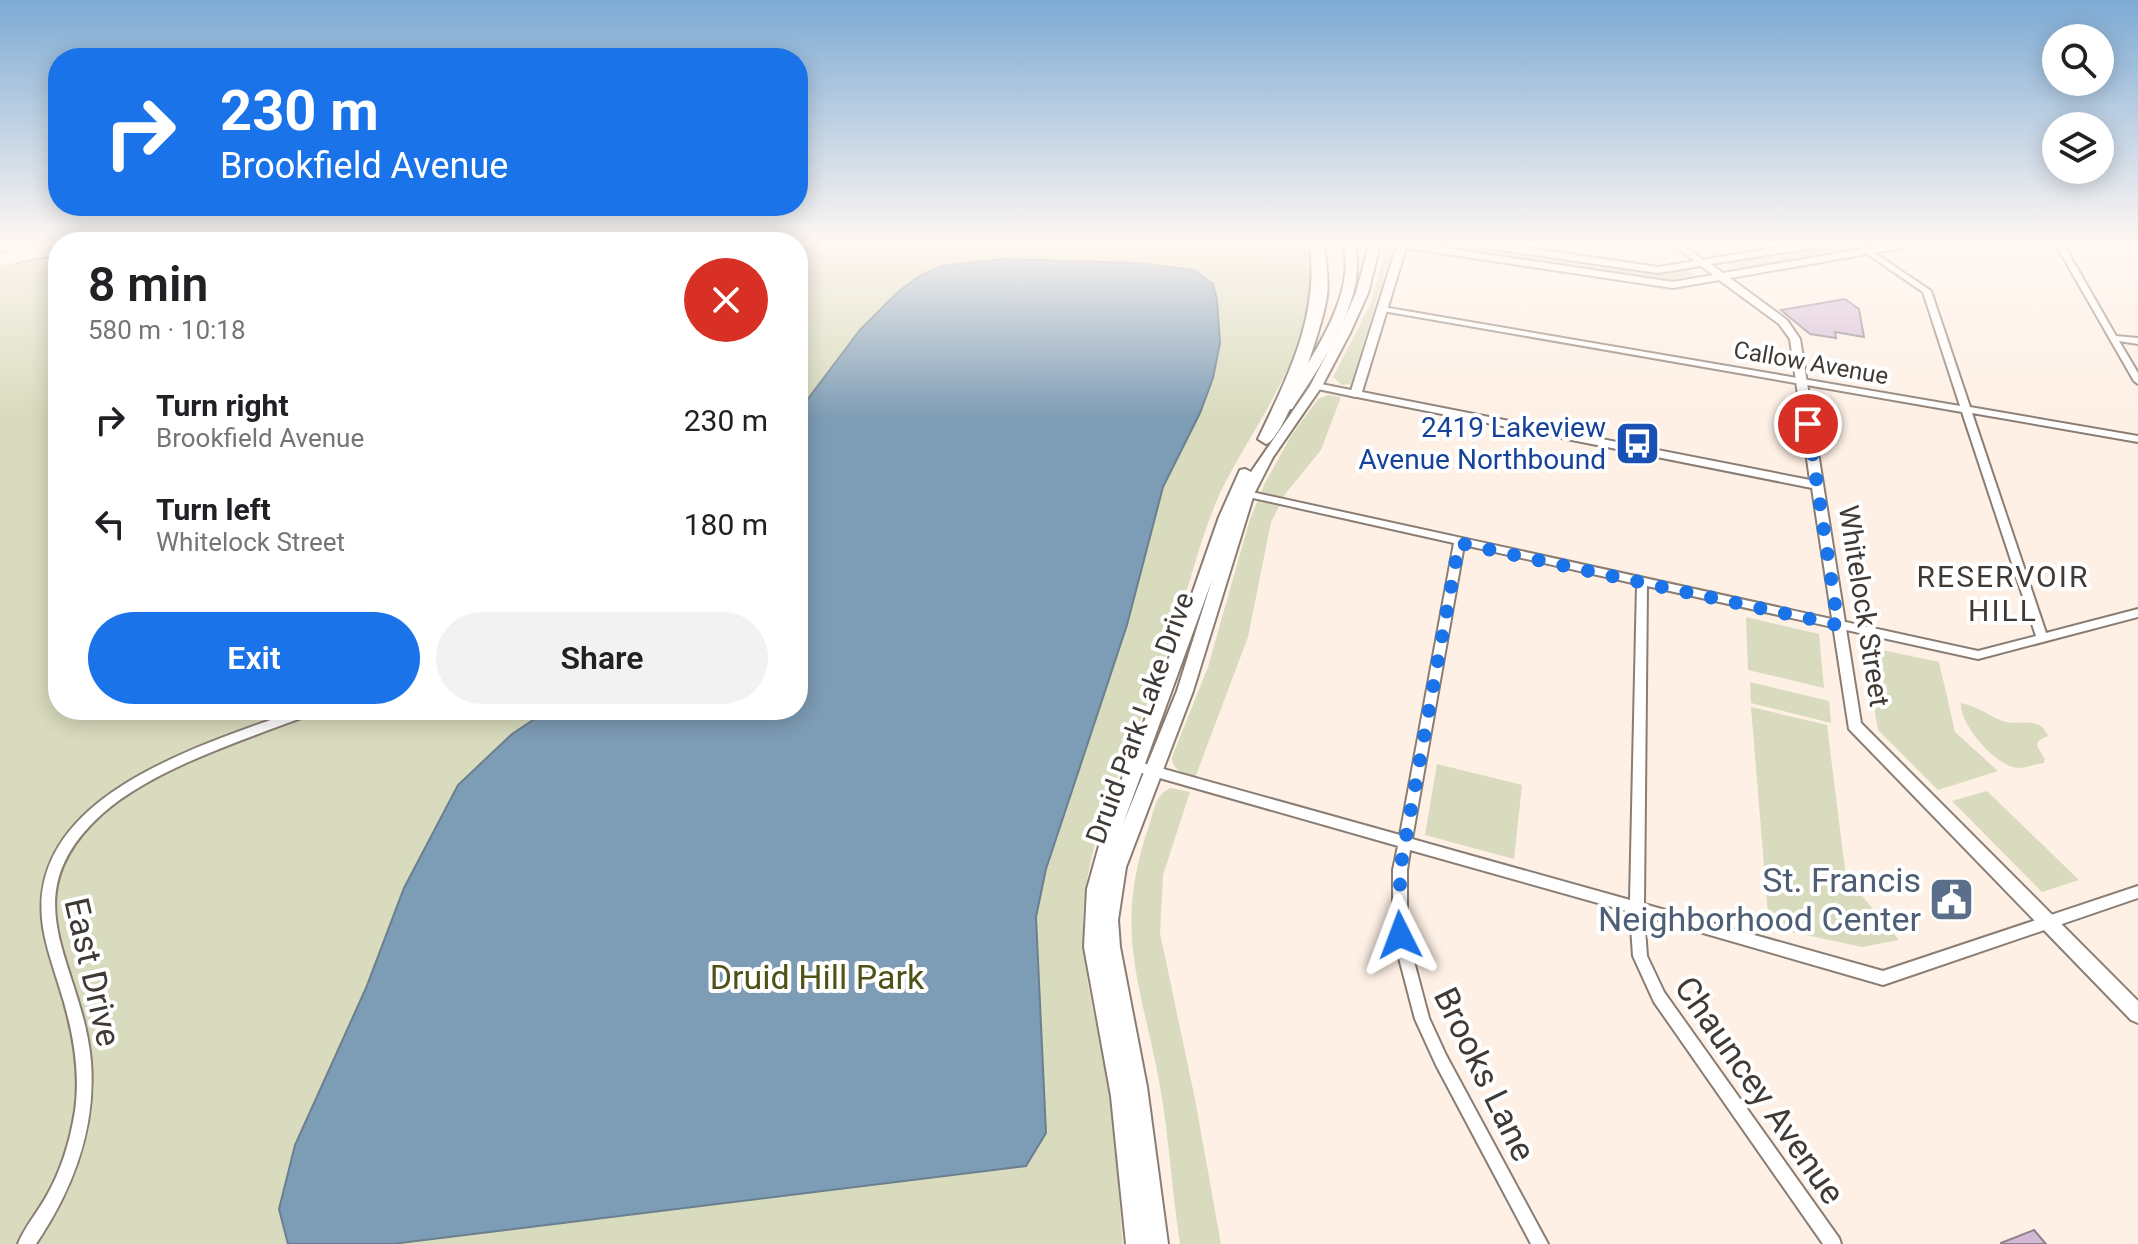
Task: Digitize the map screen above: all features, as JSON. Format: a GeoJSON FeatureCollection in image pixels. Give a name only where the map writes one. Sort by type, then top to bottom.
{"type":"FeatureCollection","features":[{"type":"Feature","properties":{"kind":"highway"},"geometry":{"type":"LineString","coordinates":[[1266,439],[1303,359],[1319,312],[1319,303]]}},
{"type":"Feature","properties":{"kind":"main road","name":"Druid Park Lake Drive"},"geometry":{"type":"LineString","coordinates":[[1156,1244],[1146,1148],[1114,974],[1108,920],[1116,867],[1184,640],[1226,517],[1247,470],[1302,382],[1342,303]]}},
{"type":"Feature","properties":{"kind":"main road","name":"Druid Park Lake Drive"},"geometry":{"type":"LineString","coordinates":[[1138,1244],[1122,1096],[1098,978],[1094,934],[1103,856],[1185,691],[1247,494],[1266,457],[1316,386],[1358,303]]}},
{"type":"Feature","properties":{"kind":"street"},"geometry":{"type":"LineString","coordinates":[[1356,394],[1385,303]]}},
{"type":"Feature","properties":{"kind":"street","name":"Whitelock Street"},"geometry":{"type":"LineString","coordinates":[[1756,303],[1788,327],[1795,339],[1856,728],[2138,1014]]}},
{"type":"Feature","properties":{"kind":"street"},"geometry":{"type":"LineString","coordinates":[[1931,303],[2042,638]]}},
{"type":"Feature","properties":{"kind":"street"},"geometry":{"type":"LineString","coordinates":[[2093,303],[2138,381]]}},
{"type":"Feature","properties":{"kind":"street","name":"Callow Avenue"},"geometry":{"type":"LineString","coordinates":[[1383,309],[2138,439]]}},
{"type":"Feature","properties":{"kind":"street"},"geometry":{"type":"LineString","coordinates":[[2113,338],[2138,341]]}},
{"type":"Feature","properties":{"kind":"street"},"geometry":{"type":"LineString","coordinates":[[1316,386],[1818,485]]}},
{"type":"Feature","properties":{"kind":"street"},"geometry":{"type":"LineString","coordinates":[[1247,494],[1978,655],[2138,613]]}},
{"type":"Feature","properties":{"kind":"street","name":"Brooks Lane"},"geometry":{"type":"LineString","coordinates":[[1459,543],[1400,870],[1397,913],[1409,977],[1422,1019],[1445,1069],[1540,1244]]}},
{"type":"Feature","properties":{"kind":"street","name":"Chauncey Avenue"},"geometry":{"type":"LineString","coordinates":[[1642,583],[1637,911],[1640,956],[1659,997],[1833,1244]]}},
{"type":"Feature","properties":{"kind":"street","name":"East Drive"},"geometry":{"type":"LineString","coordinates":[[26,1244],[65,1179],[82,1131],[85,1107],[79,1033],[44,918],[43,885],[52,863],[65,843],[87,820],[133,786],[214,748],[285,720]]}},
{"type":"Feature","properties":{"kind":"street"},"geometry":{"type":"LineString","coordinates":[[1144,769],[1637,911],[1883,978],[2138,892]]}},
{"type":"Feature","properties":{"kind":"green space","name":"Druid Hill Park"},"geometry":{"type":"Polygon","coordinates":[[[0,303],[48,303],[48,720],[808,720],[808,303],[1312,303],[1285,374],[1217,500],[1166,655],[1112,790],[1091,861],[1085,896],[1084,950],[1109,1096],[1123,1244],[0,1244],[0,303]]]}},
{"type":"Feature","properties":{"kind":"green space"},"geometry":{"type":"Polygon","coordinates":[[[1371,303],[1375,303],[1351,384],[1342,385],[1333,377],[1371,303]]]}},
{"type":"Feature","properties":{"kind":"green space"},"geometry":{"type":"Polygon","coordinates":[[[1328,395],[1341,397],[1321,450],[1286,493],[1271,522],[1248,637],[1195,778],[1176,769],[1172,757],[1208,667],[1250,519],[1265,483],[1291,436],[1318,399],[1328,395]]]}},
{"type":"Feature","properties":{"kind":"green space"},"geometry":{"type":"Polygon","coordinates":[[[1746,617],[1819,634],[1824,688],[1748,670],[1746,617]]]}},
{"type":"Feature","properties":{"kind":"green space"},"geometry":{"type":"Polygon","coordinates":[[[1863,646],[1939,662],[1955,732],[1998,771],[1938,790],[1878,730],[1863,646]]]}},
{"type":"Feature","properties":{"kind":"green space"},"geometry":{"type":"Polygon","coordinates":[[[1750,682],[1829,701],[1831,723],[1751,703],[1750,682]]]}},
{"type":"Feature","properties":{"kind":"green space"},"geometry":{"type":"Polygon","coordinates":[[[1961,703],[2003,721],[2039,725],[2048,736],[2038,741],[2037,746],[2045,759],[2044,763],[2019,768],[2000,761],[1973,733],[1962,712],[1961,703]]]}},
{"type":"Feature","properties":{"kind":"green space"},"geometry":{"type":"Polygon","coordinates":[[[1751,707],[1827,725],[1846,877],[1899,940],[1862,947],[1769,927],[1751,707]]]}},
{"type":"Feature","properties":{"kind":"green space"},"geometry":{"type":"Polygon","coordinates":[[[1437,764],[1522,785],[1514,859],[1425,835],[1437,764]]]}},
{"type":"Feature","properties":{"kind":"green space"},"geometry":{"type":"Polygon","coordinates":[[[1171,788],[1190,792],[1163,875],[1160,933],[1221,1244],[1180,1244],[1160,1086],[1134,956],[1131,926],[1139,861],[1156,802],[1171,788]]]}},
{"type":"Feature","properties":{"kind":"green space"},"geometry":{"type":"Polygon","coordinates":[[[1987,791],[2079,880],[2042,892],[1952,801],[1987,791]]]}},
{"type":"Feature","properties":{"kind":"water"},"geometry":{"type":"Polygon","coordinates":[[[887,303],[1217,303],[1220,343],[1213,378],[1200,413],[1163,487],[1127,625],[1046,869],[1036,917],[1046,1133],[1026,1166],[392,1244],[288,1244],[279,1209],[295,1145],[366,988],[404,888],[458,785],[512,734],[533,720],[808,720],[808,399],[860,330],[887,303]]]}},
{"type":"Feature","properties":{"kind":"building"},"geometry":{"type":"Polygon","coordinates":[[[1821,303],[1851,303],[1859,309],[1864,337],[1835,332],[1836,338],[1810,334],[1781,310],[1821,303]]]}},
{"type":"Feature","properties":{"kind":"building"},"geometry":{"type":"Polygon","coordinates":[[[2034,1230],[2046,1244],[2001,1244],[2001,1243],[2034,1230]]]}},
{"type":"Feature","properties":{"kind":"place","name":"2419 Lakeview Avenue Northbound"},"geometry":{"type":"Point","coordinates":[1637,443]}},
{"type":"Feature","properties":{"kind":"place","name":"St. Francis Neighborhood Center"},"geometry":{"type":"Point","coordinates":[1952,900]}},
{"type":"Feature","properties":{"kind":"district","name":"RESERVOIR HILL"},"geometry":{"type":"Point","coordinates":[2003,593]}},
{"type":"Feature","properties":{"kind":"route"},"geometry":{"type":"LineString","coordinates":[[1400,935],[1397,913],[1400,870],[1459,543],[1838,625],[1808,424]]}}]}
